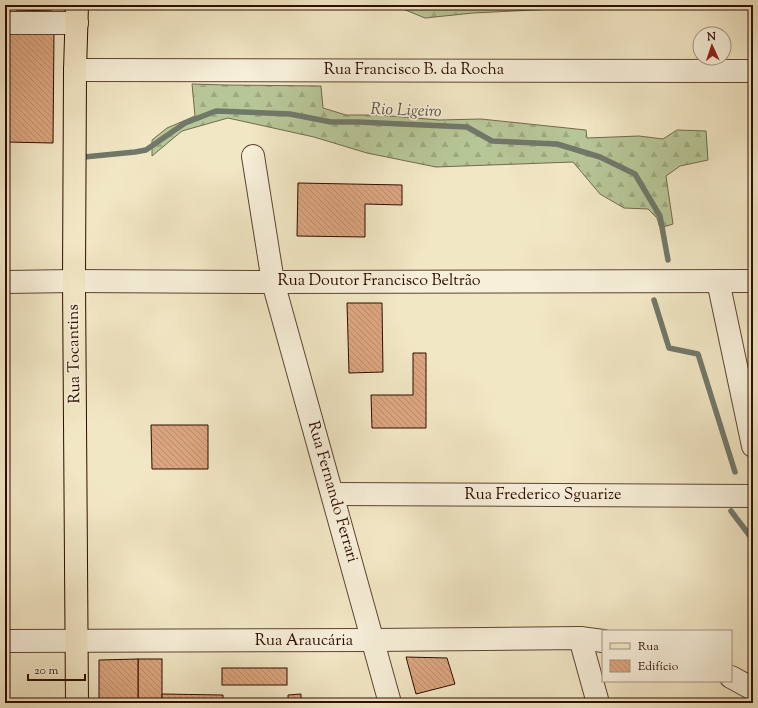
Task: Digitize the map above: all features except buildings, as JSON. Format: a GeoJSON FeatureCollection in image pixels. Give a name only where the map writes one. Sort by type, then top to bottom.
{"type":"FeatureCollection","features":[{"type":"Feature","properties":{"kind":"main road","name":"Rua Tocantins"},"geometry":{"type":"LineString","coordinates":[[77,14],[75,70],[74,281],[78,642],[77,703]]}},
{"type":"Feature","properties":{"kind":"street"},"geometry":{"type":"LineString","coordinates":[[5,23],[77,14]]}},
{"type":"Feature","properties":{"kind":"street","name":"Rua Francisco B. da Rocha"},"geometry":{"type":"LineString","coordinates":[[75,70],[753,71]]}},
{"type":"Feature","properties":{"kind":"street","name":"Rua Fernando Ferrari"},"geometry":{"type":"LineString","coordinates":[[253,156],[273,282],[390,703]]}},
{"type":"Feature","properties":{"kind":"street"},"geometry":{"type":"LineString","coordinates":[[718,281],[753,446]]}},
{"type":"Feature","properties":{"kind":"street","name":"Rua Doutor Francisco Beltrão"},"geometry":{"type":"LineString","coordinates":[[5,282],[753,281]]}},
{"type":"Feature","properties":{"kind":"street","name":"Rua Frederico Sguarize"},"geometry":{"type":"LineString","coordinates":[[332,494],[753,496]]}},
{"type":"Feature","properties":{"kind":"street"},"geometry":{"type":"LineString","coordinates":[[580,638],[598,703]]}},
{"type":"Feature","properties":{"kind":"street","name":"Rua Araucária"},"geometry":{"type":"LineString","coordinates":[[5,641],[78,642],[580,638],[602,641]]}},
{"type":"Feature","properties":{"kind":"street"},"geometry":{"type":"LineString","coordinates":[[732,678],[753,689]]}},
{"type":"Feature","properties":{"kind":"green space"},"geometry":{"type":"Polygon","coordinates":[[[393,5],[601,5],[596,7],[473,13],[425,18],[393,5]]]}},
{"type":"Feature","properties":{"kind":"green space"},"geometry":{"type":"Polygon","coordinates":[[[192,84],[321,86],[323,108],[346,115],[379,115],[439,120],[481,119],[586,130],[587,138],[639,136],[663,139],[677,130],[706,131],[708,160],[680,166],[666,176],[673,224],[660,228],[657,218],[648,209],[624,208],[600,194],[573,162],[436,167],[367,153],[314,137],[228,118],[182,131],[152,156],[152,140],[167,128],[195,116],[192,84]]]}},
{"type":"Feature","properties":{"kind":"waterway","name":"Rio Ligeiro"},"geometry":{"type":"LineString","coordinates":[[84,157],[146,150],[185,123],[216,111],[290,114],[331,122],[467,127],[492,141],[557,144],[600,157],[635,174],[660,216],[668,260]]}},
{"type":"Feature","properties":{"kind":"waterway","name":"Rio Ligeiro"},"geometry":{"type":"LineString","coordinates":[[654,300],[669,348],[698,354],[735,472]]}},
{"type":"Feature","properties":{"kind":"waterway"},"geometry":{"type":"LineString","coordinates":[[731,511],[753,540]]}}]}
